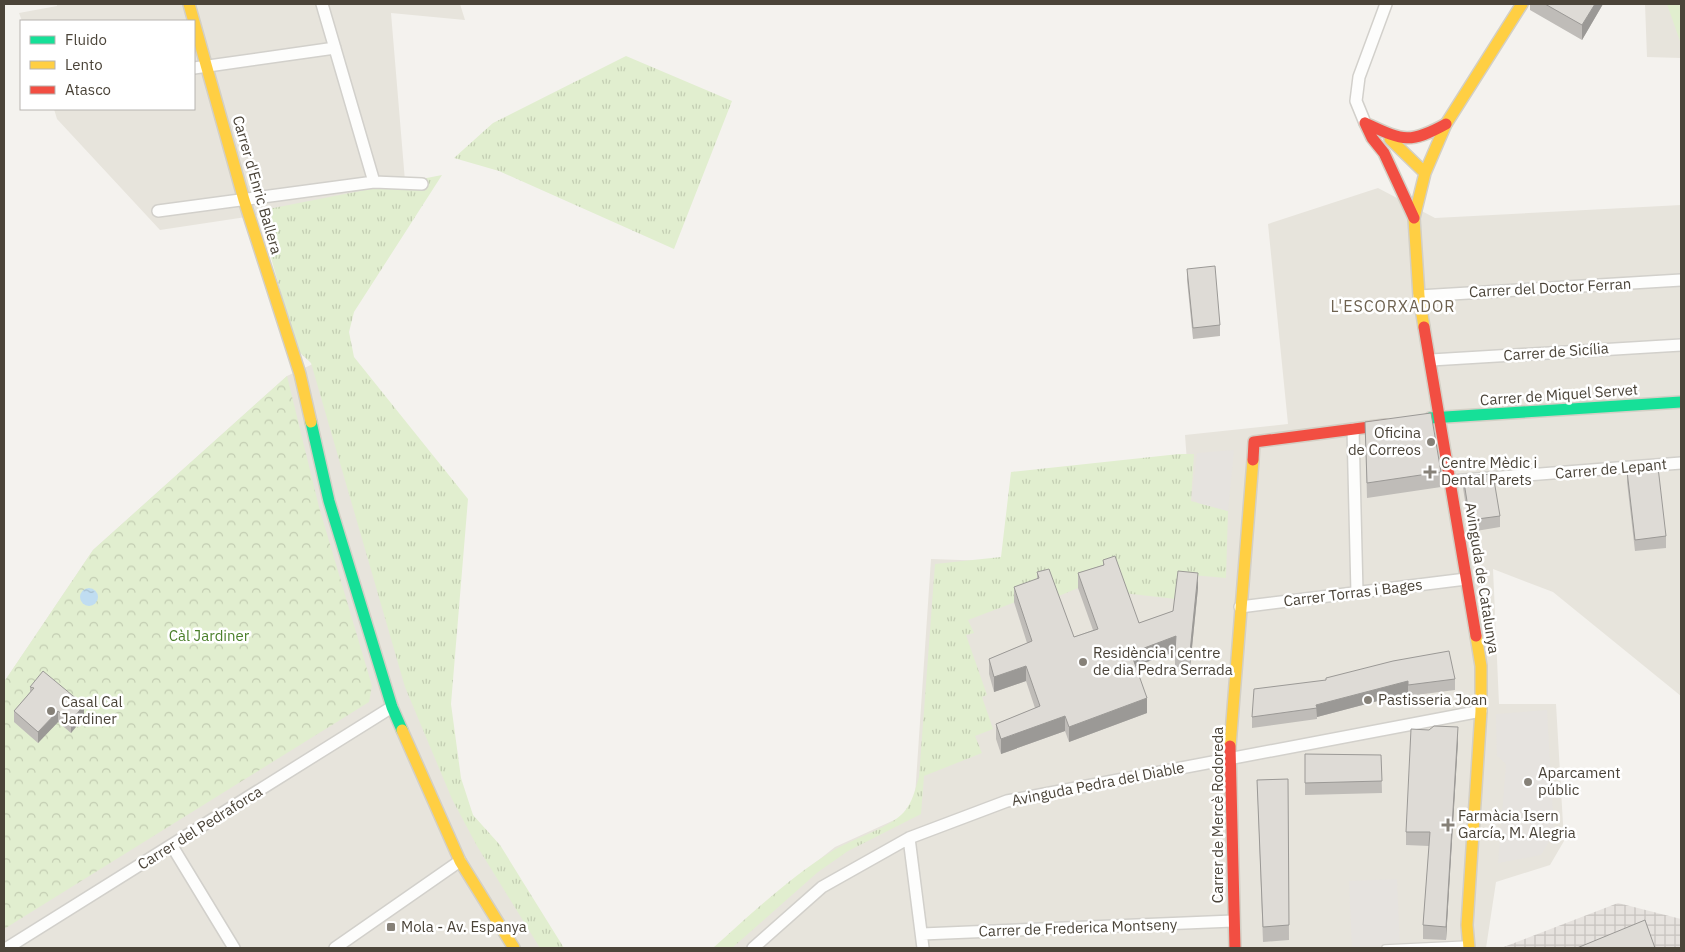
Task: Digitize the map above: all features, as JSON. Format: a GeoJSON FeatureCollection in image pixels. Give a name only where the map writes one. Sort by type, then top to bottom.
{"type":"FeatureCollection","features":[{"type":"Feature","properties":{"kind":"street","name":"Carrer d'Enric Ballera"},"geometry":{"type":"LineString","coordinates":[[189,4],[194,20]]}},
{"type":"Feature","properties":{"kind":"street"},"geometry":{"type":"LineString","coordinates":[[322,4],[374,182]]}},
{"type":"Feature","properties":{"kind":"street"},"geometry":{"type":"LineString","coordinates":[[1386,4],[1359,77],[1356,101],[1372,138],[1384,153],[1414,218]]}},
{"type":"Feature","properties":{"kind":"street"},"geometry":{"type":"LineString","coordinates":[[1514,17],[1516,4]]}},
{"type":"Feature","properties":{"kind":"street","name":"Avinguda de Catalunya"},"geometry":{"type":"LineString","coordinates":[[1469,946],[1467,925],[1481,711],[1481,666],[1419,296],[1414,218],[1425,174],[1446,124],[1522,4]]}},
{"type":"Feature","properties":{"kind":"street","name":"Carrer d'Enric Ballera"},"geometry":{"type":"LineString","coordinates":[[195,25],[244,200],[300,374],[328,501],[392,707],[460,861],[514,948]]}},
{"type":"Feature","properties":{"kind":"street"},"geometry":{"type":"LineString","coordinates":[[195,68],[335,48]]}},
{"type":"Feature","properties":{"kind":"street"},"geometry":{"type":"LineString","coordinates":[[1365,123],[1407,141],[1424,137],[1446,124]]}},
{"type":"Feature","properties":{"kind":"street"},"geometry":{"type":"LineString","coordinates":[[1382,131],[1425,174]]}},
{"type":"Feature","properties":{"kind":"street"},"geometry":{"type":"LineString","coordinates":[[1384,153],[1406,167],[1425,174]]}},
{"type":"Feature","properties":{"kind":"street"},"geometry":{"type":"LineString","coordinates":[[158,211],[374,182],[422,184]]}},
{"type":"Feature","properties":{"kind":"street","name":"Carrer del Doctor Ferran"},"geometry":{"type":"LineString","coordinates":[[1419,296],[1681,280]]}},
{"type":"Feature","properties":{"kind":"street","name":"Carrer de Sicília"},"geometry":{"type":"LineString","coordinates":[[1431,360],[1681,344]]}},
{"type":"Feature","properties":{"kind":"street","name":"Carrer de Miquel Servet"},"geometry":{"type":"LineString","coordinates":[[1420,420],[1439,417],[1681,402]]}},
{"type":"Feature","properties":{"kind":"street"},"geometry":{"type":"LineString","coordinates":[[1357,593],[1353,429],[1392,424]]}},
{"type":"Feature","properties":{"kind":"street","name":"Carrer de Mercè Rodoreda"},"geometry":{"type":"LineString","coordinates":[[1235,948],[1229,758],[1254,442],[1353,429]]}},
{"type":"Feature","properties":{"kind":"street","name":"Carrer de Lepant"},"geometry":{"type":"LineString","coordinates":[[1451,482],[1681,463]]}},
{"type":"Feature","properties":{"kind":"street","name":"Carrer Torras i Bages"},"geometry":{"type":"LineString","coordinates":[[1240,607],[1466,579]]}},
{"type":"Feature","properties":{"kind":"street","name":"Carrer del Pedraforca"},"geometry":{"type":"LineString","coordinates":[[7,948],[392,707]]}},
{"type":"Feature","properties":{"kind":"street","name":"Avinguda Pedra del Diable"},"geometry":{"type":"LineString","coordinates":[[753,948],[822,887],[910,838],[1007,801],[1481,711]]}},
{"type":"Feature","properties":{"kind":"street"},"geometry":{"type":"LineString","coordinates":[[910,838],[923,948]]}},
{"type":"Feature","properties":{"kind":"street"},"geometry":{"type":"LineString","coordinates":[[172,846],[234,948]]}},
{"type":"Feature","properties":{"kind":"street"},"geometry":{"type":"LineString","coordinates":[[335,948],[460,861]]}},
{"type":"Feature","properties":{"kind":"street","name":"Carrer de Frederica Montseny"},"geometry":{"type":"LineString","coordinates":[[922,934],[1234,921]]}},
{"type":"Feature","properties":{"kind":"lane"},"geometry":{"type":"LineString","coordinates":[[1385,948],[1469,946]]}},
{"type":"Feature","properties":{"kind":"shaded area"},"geometry":{"type":"Polygon","coordinates":[[[57,4],[460,4],[465,20],[391,13],[406,193],[160,230],[57,119],[54,110],[195,110],[195,20],[22,20],[19,13],[57,6],[57,4]]]}},
{"type":"Feature","properties":{"kind":"shaded area"},"geometry":{"type":"Polygon","coordinates":[[[1645,4],[1681,4],[1681,58],[1647,57],[1645,4]]]}},
{"type":"Feature","properties":{"kind":"shaded area"},"geometry":{"type":"Polygon","coordinates":[[[1378,188],[1435,218],[1681,205],[1681,696],[1553,592],[1493,569],[1499,704],[1556,704],[1564,841],[1550,865],[1496,882],[1486,948],[717,948],[776,894],[835,847],[914,811],[931,559],[1195,568],[1185,435],[1288,424],[1268,224],[1378,188]]]}},
{"type":"Feature","properties":{"kind":"shaded area"},"geometry":{"type":"Polygon","coordinates":[[[315,363],[477,828],[550,948],[4,948],[4,682],[93,550],[287,376],[315,363]]]}},
{"type":"Feature","properties":{"kind":"shaded area"},"geometry":{"type":"Polygon","coordinates":[[[1234,450],[1228,511],[1198,503],[1192,497],[1197,453],[1234,450]]]}},
{"type":"Feature","properties":{"kind":"shaded area","name":"Aparcament públic"},"geometry":{"type":"Polygon","coordinates":[[[1547,710],[1554,833],[1541,855],[1498,863],[1506,764],[1497,756],[1496,714],[1547,710]]]}},
{"type":"Feature","properties":{"kind":"shaded area"},"geometry":{"type":"Polygon","coordinates":[[[1397,879],[1400,948],[1352,948],[1349,881],[1397,879]]]}},
{"type":"Feature","properties":{"kind":"shaded area"},"geometry":{"type":"Polygon","coordinates":[[[1618,903],[1681,919],[1681,948],[1501,948],[1618,903]]]}},
{"type":"Feature","properties":{"kind":"green space"},"geometry":{"type":"Polygon","coordinates":[[[1667,4],[1681,4],[1681,44],[1667,4]]]}},
{"type":"Feature","properties":{"kind":"green space"},"geometry":{"type":"Polygon","coordinates":[[[626,56],[732,101],[674,249],[499,171],[454,158],[493,123],[626,56]]]}},
{"type":"Feature","properties":{"kind":"green space"},"geometry":{"type":"Polygon","coordinates":[[[442,175],[354,312],[349,332],[354,357],[468,499],[451,704],[461,778],[473,815],[500,845],[564,948],[540,948],[477,846],[452,799],[405,687],[311,363],[297,350],[259,215],[263,210],[442,175]]]}},
{"type":"Feature","properties":{"kind":"green space","name":"Càl Jardiner"},"geometry":{"type":"Polygon","coordinates":[[[287,376],[319,507],[372,686],[369,702],[4,929],[4,682],[93,550],[287,376]]]}},
{"type":"Feature","properties":{"kind":"green space"},"geometry":{"type":"Polygon","coordinates":[[[1194,454],[1191,501],[1228,511],[1226,578],[1180,574],[1176,599],[1078,588],[1054,598],[1039,593],[968,620],[974,633],[966,635],[987,695],[982,697],[993,729],[975,736],[982,753],[924,776],[921,814],[848,851],[818,872],[732,948],[713,948],[771,896],[802,872],[834,850],[890,823],[904,812],[910,804],[919,777],[935,564],[1001,557],[1011,472],[1194,454]]]}},
{"type":"Feature","properties":{"kind":"water"},"geometry":{"type":"Polygon","coordinates":[[[89,588],[95,591],[98,597],[95,603],[89,606],[83,603],[80,597],[83,591],[89,588]]]}},
{"type":"Feature","properties":{"kind":"building"},"geometry":{"type":"Polygon","coordinates":[[[1545,4],[1595,4],[1582,25],[1545,4]]]}},
{"type":"Feature","properties":{"kind":"building"},"geometry":{"type":"Polygon","coordinates":[[[1215,266],[1220,325],[1193,328],[1187,269],[1215,266]]]}},
{"type":"Feature","properties":{"kind":"building"},"geometry":{"type":"Polygon","coordinates":[[[1431,413],[1441,472],[1367,483],[1365,422],[1431,413]]]}},
{"type":"Feature","properties":{"kind":"building"},"geometry":{"type":"Polygon","coordinates":[[[1658,467],[1666,536],[1635,540],[1627,471],[1658,467]]]}},
{"type":"Feature","properties":{"kind":"building"},"geometry":{"type":"Polygon","coordinates":[[[1493,474],[1500,516],[1470,520],[1463,476],[1493,474]]]}},
{"type":"Feature","properties":{"kind":"building","name":"Residència i centre de dia Pedra Serrada"},"geometry":{"type":"Polygon","coordinates":[[[1115,556],[1139,623],[1173,611],[1178,571],[1198,573],[1190,652],[1175,652],[1176,636],[1131,653],[1147,698],[1069,727],[1065,716],[1001,739],[996,724],[1040,706],[1026,666],[994,677],[989,659],[1032,641],[1014,587],[1039,578],[1037,572],[1049,569],[1074,637],[1098,629],[1078,573],[1104,565],[1103,560],[1115,556]]]}},
{"type":"Feature","properties":{"kind":"building"},"geometry":{"type":"Polygon","coordinates":[[[1449,651],[1455,679],[1408,685],[1408,681],[1316,705],[1317,708],[1252,717],[1254,689],[1326,680],[1326,678],[1393,661],[1449,651]]]}},
{"type":"Feature","properties":{"kind":"building","name":"Casal Cal Jardiner"},"geometry":{"type":"Polygon","coordinates":[[[43,671],[84,705],[71,721],[58,711],[38,732],[14,711],[34,688],[30,687],[43,671]]]}},
{"type":"Feature","properties":{"kind":"building"},"geometry":{"type":"Polygon","coordinates":[[[1434,726],[1458,727],[1446,927],[1423,925],[1430,832],[1406,832],[1411,729],[1429,730],[1434,726]]]}},
{"type":"Feature","properties":{"kind":"building"},"geometry":{"type":"Polygon","coordinates":[[[1305,754],[1381,755],[1382,781],[1305,783],[1305,754]]]}},
{"type":"Feature","properties":{"kind":"building"},"geometry":{"type":"Polygon","coordinates":[[[1288,779],[1289,925],[1263,927],[1257,780],[1288,779]]]}},
{"type":"Feature","properties":{"kind":"building"},"geometry":{"type":"Polygon","coordinates":[[[1645,920],[1655,948],[1577,948],[1645,920]]]}},
{"type":"Feature","properties":{"kind":"traffic: fast"},"geometry":{"type":"LineString","coordinates":[[1430,418],[1681,402]]}},
{"type":"Feature","properties":{"kind":"traffic: fast"},"geometry":{"type":"LineString","coordinates":[[311,422],[329,501],[392,707],[402,730]]}},
{"type":"Feature","properties":{"kind":"traffic: slow"},"geometry":{"type":"LineString","coordinates":[[189,4],[193,20]]}},
{"type":"Feature","properties":{"kind":"traffic: slow"},"geometry":{"type":"LineString","coordinates":[[1424,327],[1419,296],[1414,218],[1425,173],[1446,124],[1522,4]]}},
{"type":"Feature","properties":{"kind":"traffic: slow"},"geometry":{"type":"LineString","coordinates":[[195,25],[244,200],[300,374],[311,422]]}},
{"type":"Feature","properties":{"kind":"traffic: slow"},"geometry":{"type":"LineString","coordinates":[[1390,139],[1425,173]]}},
{"type":"Feature","properties":{"kind":"traffic: slow"},"geometry":{"type":"LineString","coordinates":[[1230,746],[1253,460]]}},
{"type":"Feature","properties":{"kind":"traffic: slow"},"geometry":{"type":"LineString","coordinates":[[1469,948],[1467,925],[1481,711],[1481,666],[1476,636]]}},
{"type":"Feature","properties":{"kind":"traffic: slow"},"geometry":{"type":"LineString","coordinates":[[402,730],[460,861],[514,948]]}},
{"type":"Feature","properties":{"kind":"traffic: jam"},"geometry":{"type":"LineString","coordinates":[[1365,123],[1372,138],[1384,153],[1414,218]]}},
{"type":"Feature","properties":{"kind":"traffic: jam"},"geometry":{"type":"LineString","coordinates":[[1365,123],[1405,138],[1423,135],[1446,124]]}},
{"type":"Feature","properties":{"kind":"traffic: jam"},"geometry":{"type":"LineString","coordinates":[[1424,327],[1476,636]]}},
{"type":"Feature","properties":{"kind":"traffic: jam"},"geometry":{"type":"LineString","coordinates":[[1253,460],[1254,442],[1385,425]]}},
{"type":"Feature","properties":{"kind":"traffic: jam"},"geometry":{"type":"LineString","coordinates":[[1230,746],[1235,948]]}},
{"type":"Feature","properties":{"kind":"place","name":"Oficina de Correos"},"geometry":{"type":"Point","coordinates":[1431,442]}},
{"type":"Feature","properties":{"kind":"place","name":"Centre Mèdic i Dental Parets"},"geometry":{"type":"Point","coordinates":[1430,472]}},
{"type":"Feature","properties":{"kind":"place","name":"Residència i centre de dia Pedra Serrada"},"geometry":{"type":"Point","coordinates":[1083,662]}},
{"type":"Feature","properties":{"kind":"place","name":"Pastisseria Joan"},"geometry":{"type":"Point","coordinates":[1368,700]}},
{"type":"Feature","properties":{"kind":"place","name":"Casal Cal Jardiner"},"geometry":{"type":"Point","coordinates":[51,711]}},
{"type":"Feature","properties":{"kind":"place","name":"Aparcament públic"},"geometry":{"type":"Point","coordinates":[1528,782]}},
{"type":"Feature","properties":{"kind":"place","name":"Farmàcia Isern García, M. Alegria"},"geometry":{"type":"Point","coordinates":[1448,825]}},
{"type":"Feature","properties":{"kind":"place","name":"Mola - Av. Espanya"},"geometry":{"type":"Point","coordinates":[391,927]}},
{"type":"Feature","properties":{"kind":"district","name":"L'ESCORXADOR"},"geometry":{"type":"Point","coordinates":[1393,306]}}]}
